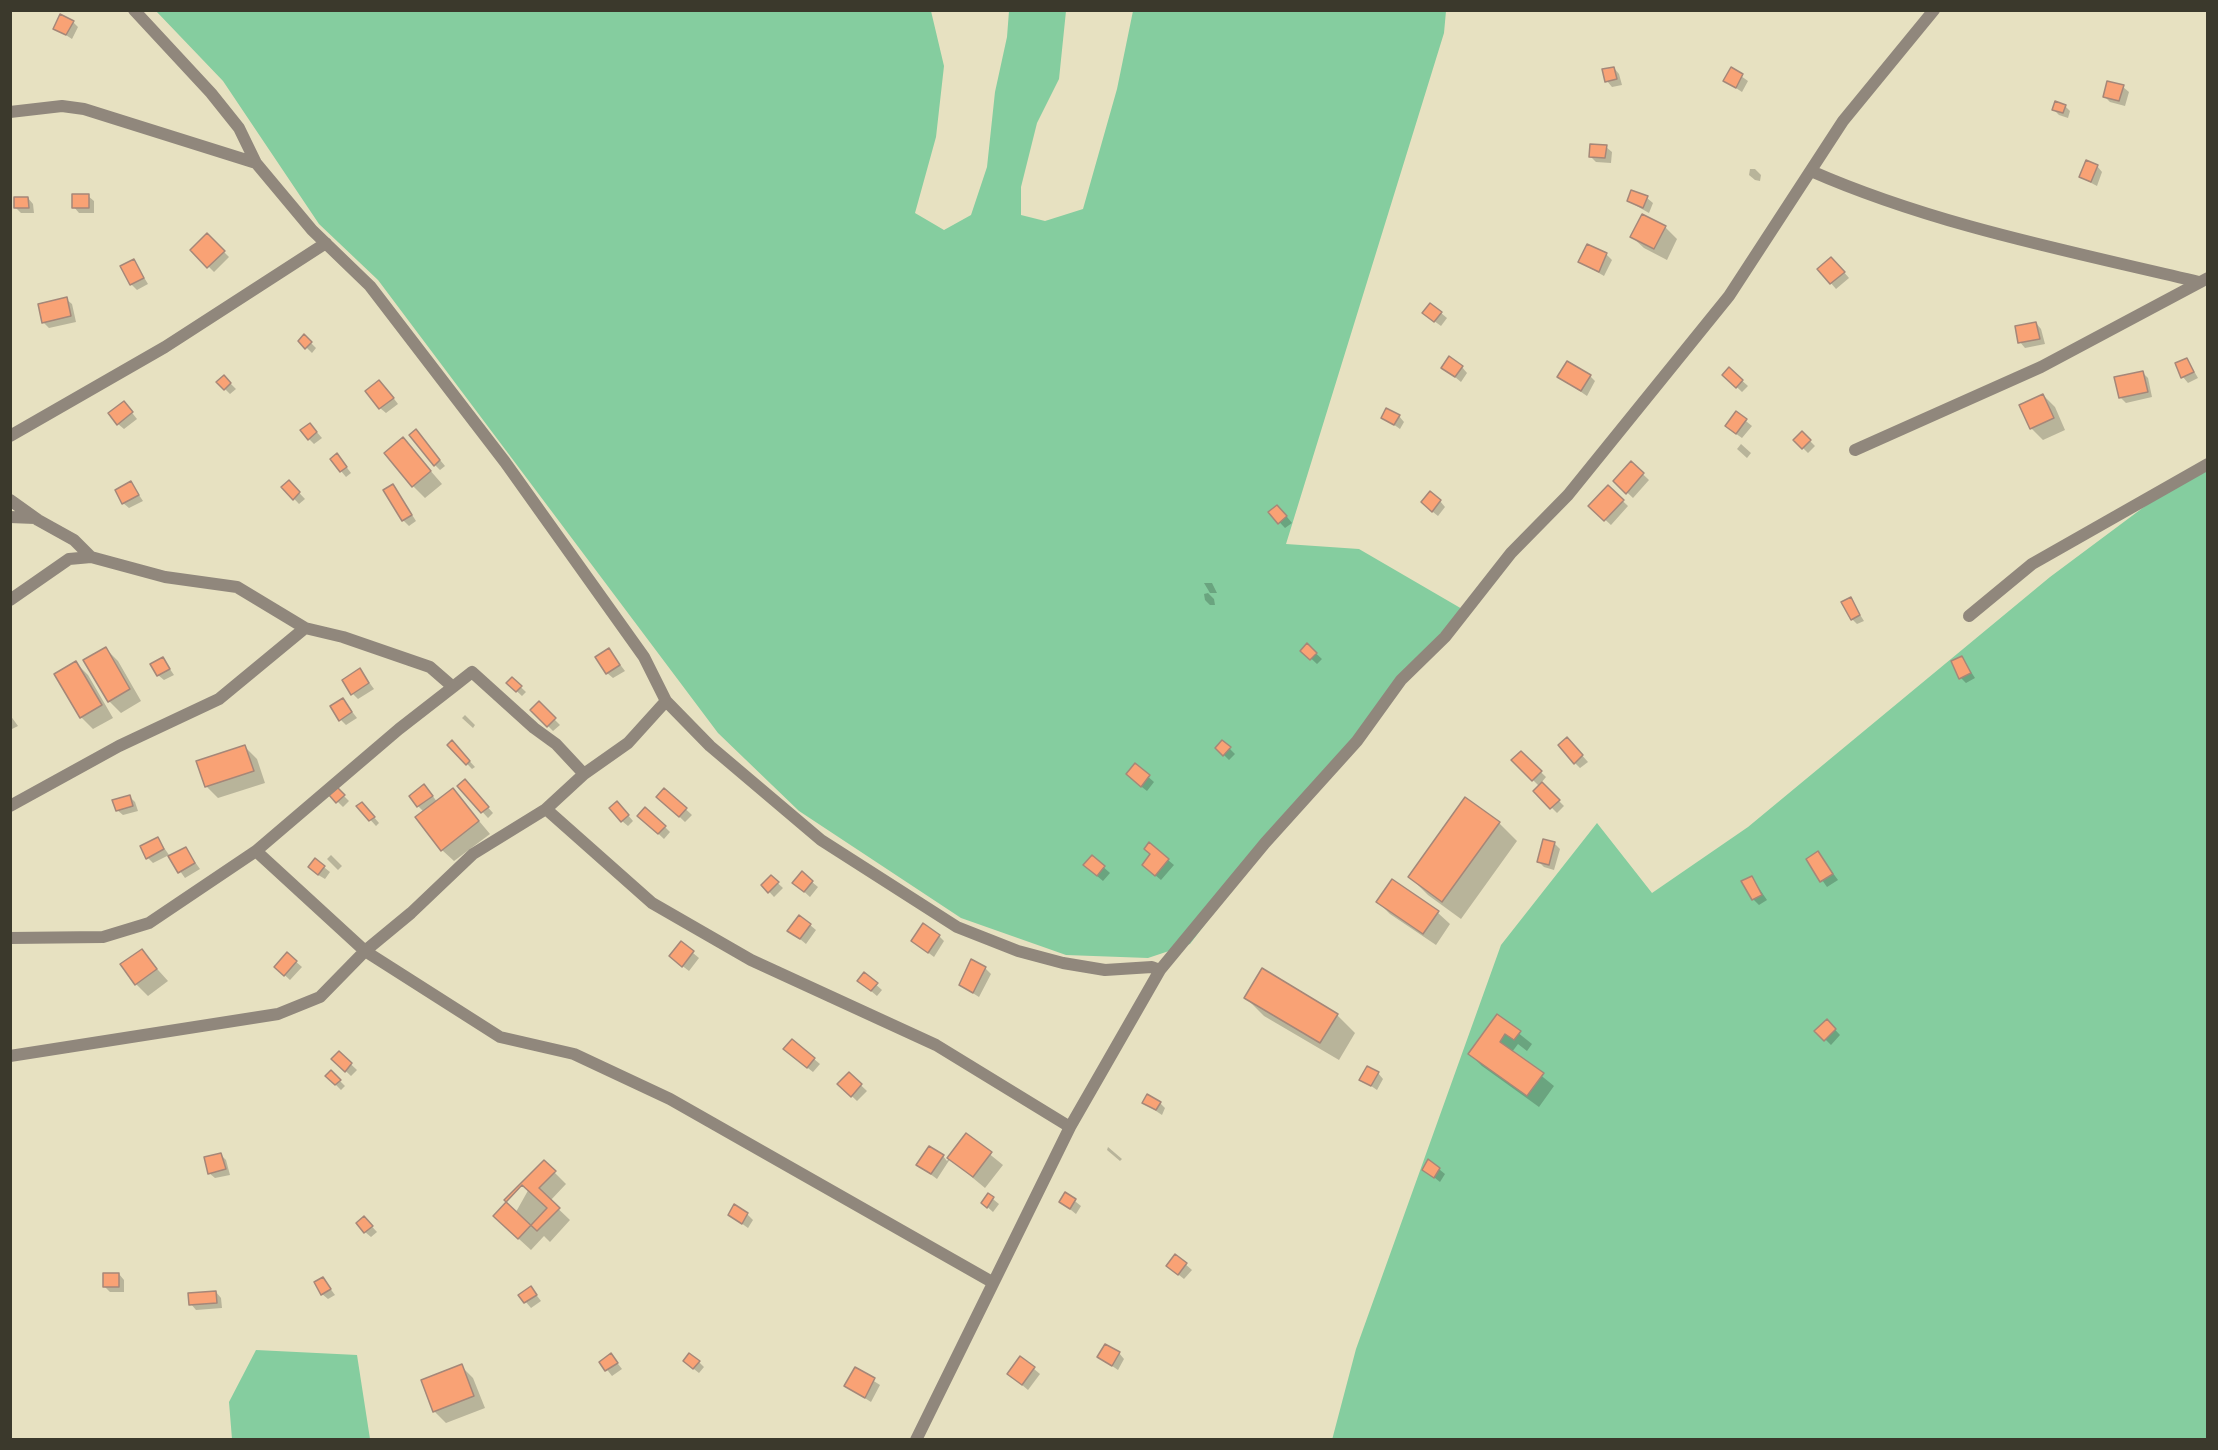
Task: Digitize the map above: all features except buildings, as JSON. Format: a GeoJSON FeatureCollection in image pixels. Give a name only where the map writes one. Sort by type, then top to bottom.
{"type":"FeatureCollection","features":[{"type":"Feature","properties":{"kind":"street"},"geometry":{"type":"LineString","coordinates":[[134,10],[211,93],[239,128],[256,163],[326,243],[370,286],[505,462],[644,657],[666,701],[710,746],[821,840],[957,927],[1018,951],[1063,963],[1105,970],[1152,967],[1160,970]]}},
{"type":"Feature","properties":{"kind":"street"},"geometry":{"type":"LineString","coordinates":[[916,1440],[1070,1127],[1160,970],[1265,843],[1357,741],[1401,680],[1445,637],[1511,553],[1569,495],[1729,296],[1843,121],[1934,10]]}},
{"type":"Feature","properties":{"kind":"street"},"geometry":{"type":"LineString","coordinates":[[10,112],[62,106],[84,109],[256,163]]}},
{"type":"Feature","properties":{"kind":"street"},"geometry":{"type":"LineString","coordinates":[[1811,171],[1857,192],[1939,218],[2203,280]]}},
{"type":"Feature","properties":{"kind":"street"},"geometry":{"type":"LineString","coordinates":[[10,436],[165,347],[326,243]]}},
{"type":"Feature","properties":{"kind":"street"},"geometry":{"type":"LineString","coordinates":[[1855,450],[2041,367],[2203,280]]}},
{"type":"Feature","properties":{"kind":"street"},"geometry":{"type":"LineString","coordinates":[[1969,616],[2032,564],[2208,464]]}},
{"type":"Feature","properties":{"kind":"street"},"geometry":{"type":"LineString","coordinates":[[10,500],[35,518],[74,540],[91,557]]}},
{"type":"Feature","properties":{"kind":"street"},"geometry":{"type":"LineString","coordinates":[[10,517],[35,518]]}},
{"type":"Feature","properties":{"kind":"street"},"geometry":{"type":"LineString","coordinates":[[10,600],[69,559],[91,557],[165,577],[237,587],[305,628],[343,637],[430,667],[453,687]]}},
{"type":"Feature","properties":{"kind":"street"},"geometry":{"type":"LineString","coordinates":[[10,806],[119,746],[219,699],[305,628]]}},
{"type":"Feature","properties":{"kind":"street"},"geometry":{"type":"LineString","coordinates":[[10,939],[103,937],[149,923],[256,851],[399,729],[472,672],[534,728],[556,744],[584,774]]}},
{"type":"Feature","properties":{"kind":"street"},"geometry":{"type":"LineString","coordinates":[[10,1056],[278,1014],[320,997],[365,951],[411,913],[473,854],[546,809],[584,774],[628,743],[666,701]]}},
{"type":"Feature","properties":{"kind":"street"},"geometry":{"type":"LineString","coordinates":[[546,809],[652,903],[752,960],[936,1045],[1070,1127]]}},
{"type":"Feature","properties":{"kind":"street"},"geometry":{"type":"LineString","coordinates":[[256,851],[365,951],[500,1037],[574,1054],[670,1099],[992,1282]]}},
{"type":"Feature","properties":{"kind":"green space"},"geometry":{"type":"Polygon","coordinates":[[[156,11],[931,11],[944,66],[936,137],[915,213],[944,230],[971,215],[987,167],[995,92],[1007,37],[1009,11],[1066,11],[1059,79],[1037,123],[1021,187],[1021,215],[1045,221],[1083,209],[1117,89],[1133,11],[1446,11],[1444,33],[1286,544],[1359,549],[1469,613],[1406,675],[1267,843],[1190,944],[1148,958],[1066,955],[961,918],[799,811],[718,733],[378,280],[319,224],[223,81],[156,11]]]}},
{"type":"Feature","properties":{"kind":"green space"},"geometry":{"type":"Polygon","coordinates":[[[2207,460],[2207,1439],[1332,1440],[1356,1349],[1501,945],[1597,823],[1652,893],[1748,827],[2050,577],[2207,460]]]}},
{"type":"Feature","properties":{"kind":"green space"},"geometry":{"type":"Polygon","coordinates":[[[256,1350],[357,1355],[370,1439],[232,1439],[229,1402],[256,1350]]]}}]}
